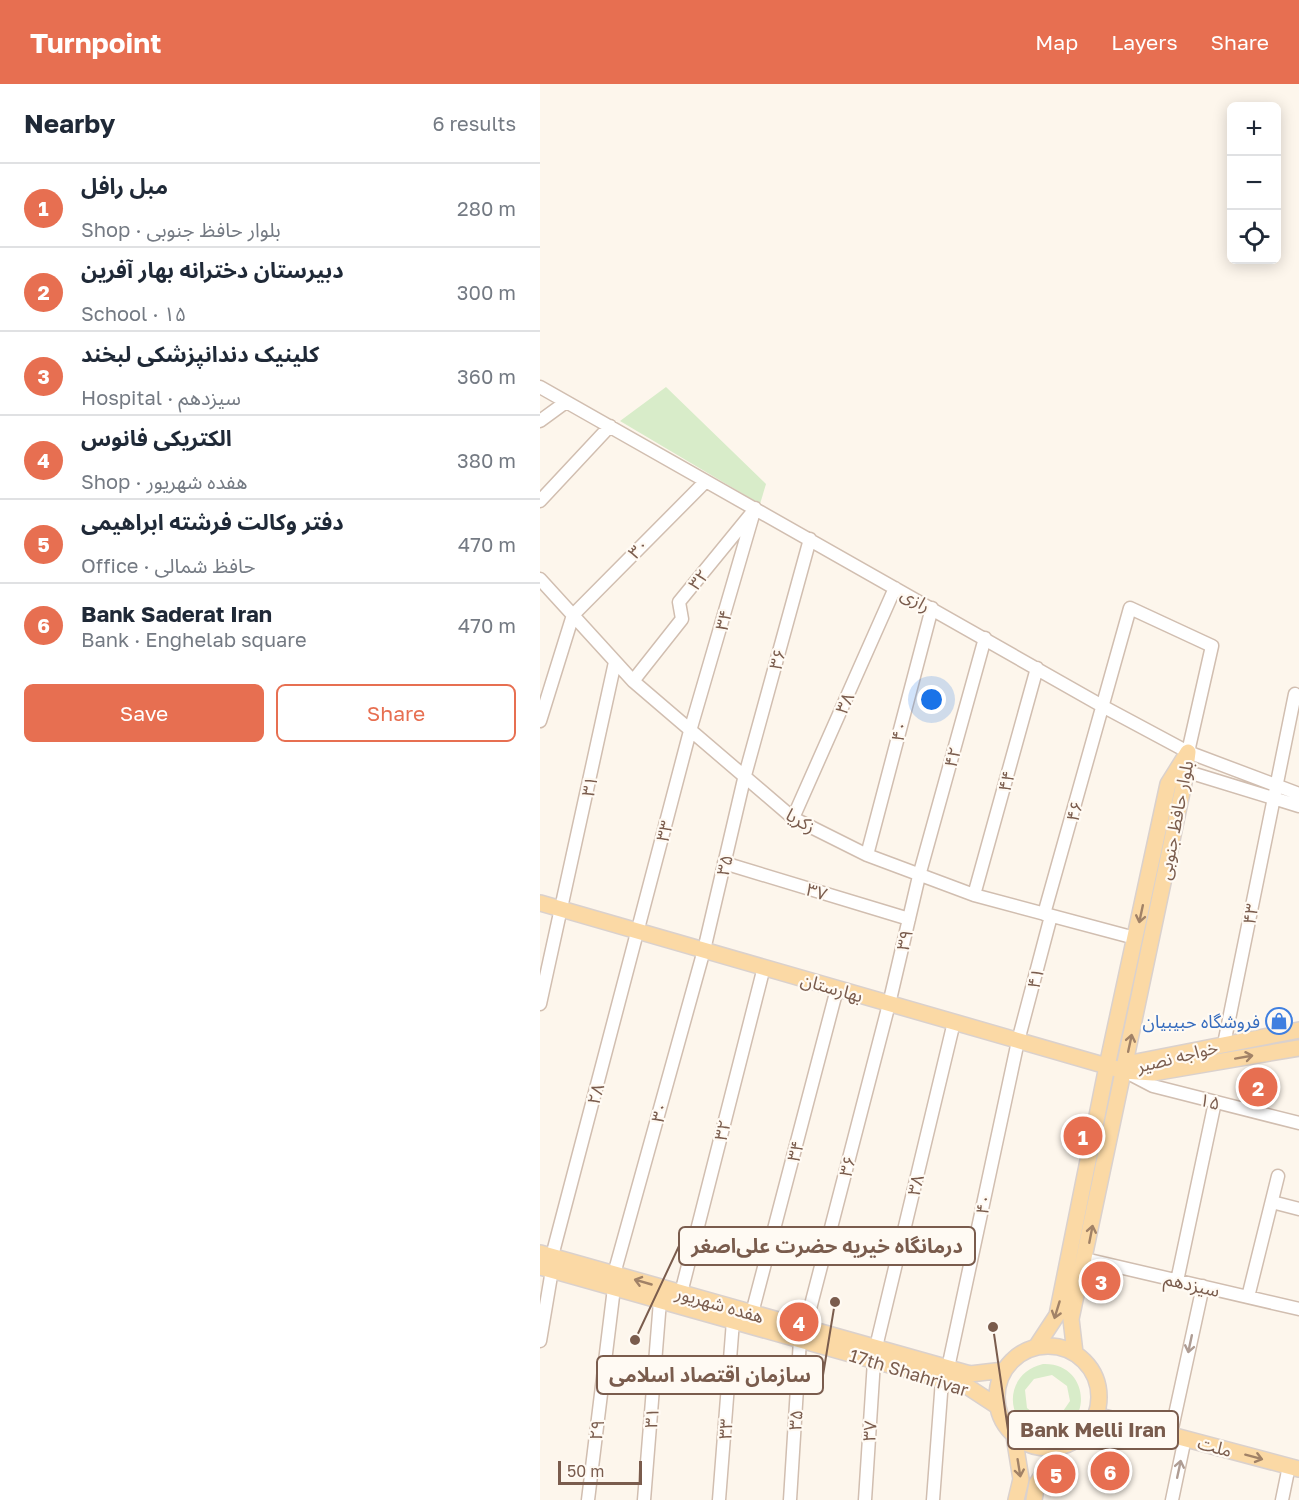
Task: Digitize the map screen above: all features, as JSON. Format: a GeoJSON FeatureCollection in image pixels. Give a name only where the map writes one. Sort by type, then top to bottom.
{"type":"FeatureCollection","features":[{"type":"Feature","properties":{"kind":"main road","name":"بلوار حافظ جنوبی"},"geometry":{"type":"LineString","coordinates":[[1075,1353],[1071,1319],[1188,752]]}},
{"type":"Feature","properties":{"kind":"main road","name":"بلوار حافظ جنوبی"},"geometry":{"type":"LineString","coordinates":[[1036,1347],[1057,1315],[1107,1066],[1168,784],[1188,752]]}},
{"type":"Feature","properties":{"kind":"main road","name":"بهارستان"},"geometry":{"type":"LineString","coordinates":[[540,903],[1124,1071]]}},
{"type":"Feature","properties":{"kind":"main road","name":"خواجه نصیر"},"geometry":{"type":"LineString","coordinates":[[1152,1066],[1224,1044],[1299,1030]]}},
{"type":"Feature","properties":{"kind":"main road","name":"خواجه نصیر"},"geometry":{"type":"LineString","coordinates":[[1124,1071],[1136,1062],[1152,1066],[1299,1048]]}},
{"type":"Feature","properties":{"kind":"main road","name":"17th Shahrivar"},"geometry":{"type":"LineString","coordinates":[[546,1262],[614,1281],[660,1301],[733,1321],[803,1334],[945,1374],[997,1406]]}},
{"type":"Feature","properties":{"kind":"main road","name":"هفده شهریور"},"geometry":{"type":"LineString","coordinates":[[614,1281],[681,1293],[752,1313],[803,1334]]}},
{"type":"Feature","properties":{"kind":"main road"},"geometry":{"type":"LineString","coordinates":[[1034,1500],[1037,1483],[1060,1447],[1084,1434],[1096,1415],[1100,1398],[1097,1380],[1089,1365],[1075,1353],[1057,1346],[1036,1347],[1018,1355],[1004,1370],[997,1390],[997,1406],[1003,1422],[1014,1436],[1032,1446],[1060,1447]]}},
{"type":"Feature","properties":{"kind":"main road"},"geometry":{"type":"LineString","coordinates":[[945,1374],[1004,1370]]}},
{"type":"Feature","properties":{"kind":"main road","name":"ملت"},"geometry":{"type":"LineString","coordinates":[[1096,1415],[1294,1468]]}},
{"type":"Feature","properties":{"kind":"main road"},"geometry":{"type":"LineString","coordinates":[[1014,1436],[1021,1479],[1016,1500]]}},
{"type":"Feature","properties":{"kind":"street","name":"رازی"},"geometry":{"type":"LineString","coordinates":[[540,387],[1104,707],[1188,752],[1275,791],[1299,794]]}},
{"type":"Feature","properties":{"kind":"street"},"geometry":{"type":"LineString","coordinates":[[540,421],[566,402]]}},
{"type":"Feature","properties":{"kind":"street"},"geometry":{"type":"LineString","coordinates":[[540,501],[610,426]]}},
{"type":"Feature","properties":{"kind":"street","name":"۳۰"},"geometry":{"type":"LineString","coordinates":[[573,615],[705,482]]}},
{"type":"Feature","properties":{"kind":"street","name":"۳۲"},"geometry":{"type":"LineString","coordinates":[[633,681],[682,619],[679,602],[755,508]]}},
{"type":"Feature","properties":{"kind":"street","name":"۳۴"},"geometry":{"type":"LineString","coordinates":[[690,731],[755,508]]}},
{"type":"Feature","properties":{"kind":"street","name":"۳۶"},"geometry":{"type":"LineString","coordinates":[[744,779],[810,539]]}},
{"type":"Feature","properties":{"kind":"street","name":"زکریا"},"geometry":{"type":"LineString","coordinates":[[540,579],[633,681],[744,779],[793,818],[867,855],[919,876],[974,895],[1136,938]]}},
{"type":"Feature","properties":{"kind":"street","name":"۳۸"},"geometry":{"type":"LineString","coordinates":[[793,818],[896,588]]}},
{"type":"Feature","properties":{"kind":"street","name":"۴۰"},"geometry":{"type":"LineString","coordinates":[[867,855],[932,608]]}},
{"type":"Feature","properties":{"kind":"street","name":"۴۶"},"geometry":{"type":"LineString","coordinates":[[1048,915],[1130,608],[1212,646],[1188,752]]}},
{"type":"Feature","properties":{"kind":"street"},"geometry":{"type":"LineString","coordinates":[[540,721],[573,615]]}},
{"type":"Feature","properties":{"kind":"street","name":"۴۲"},"geometry":{"type":"LineString","coordinates":[[919,876],[985,638]]}},
{"type":"Feature","properties":{"kind":"street","name":"۳۱"},"geometry":{"type":"LineString","coordinates":[[540,1004],[615,662]]}},
{"type":"Feature","properties":{"kind":"street","name":"۴۴"},"geometry":{"type":"LineString","coordinates":[[974,895],[1037,668]]}},
{"type":"Feature","properties":{"kind":"street","name":"۴۳"},"geometry":{"type":"LineString","coordinates":[[1224,1044],[1294,694]]}},
{"type":"Feature","properties":{"kind":"street","name":"۳۳"},"geometry":{"type":"LineString","coordinates":[[638,931],[690,731]]}},
{"type":"Feature","properties":{"kind":"street"},"geometry":{"type":"LineString","coordinates":[[1185,771],[1275,791],[1299,806]]}},
{"type":"Feature","properties":{"kind":"street","name":"۳۵"},"geometry":{"type":"LineString","coordinates":[[704,950],[744,779]]}},
{"type":"Feature","properties":{"kind":"street","name":"۳۷"},"geometry":{"type":"LineString","coordinates":[[724,863],[909,919]]}},
{"type":"Feature","properties":{"kind":"street","name":"۳۹"},"geometry":{"type":"LineString","coordinates":[[889,1004],[919,876]]}},
{"type":"Feature","properties":{"kind":"street","name":"۴۱"},"geometry":{"type":"LineString","coordinates":[[1018,1041],[1048,915]]}},
{"type":"Feature","properties":{"kind":"street","name":"۲۸"},"geometry":{"type":"LineString","coordinates":[[540,1341],[546,1262],[638,931]]}},
{"type":"Feature","properties":{"kind":"street","name":"۳۰"},"geometry":{"type":"LineString","coordinates":[[614,1281],[704,950]]}},
{"type":"Feature","properties":{"kind":"street","name":"۳۲"},"geometry":{"type":"LineString","coordinates":[[681,1293],[764,967]]}},
{"type":"Feature","properties":{"kind":"street","name":"۳۴"},"geometry":{"type":"LineString","coordinates":[[752,1313],[837,989]]}},
{"type":"Feature","properties":{"kind":"street","name":"۳۶"},"geometry":{"type":"LineString","coordinates":[[803,1334],[889,1004]]}},
{"type":"Feature","properties":{"kind":"street","name":"۳۸"},"geometry":{"type":"LineString","coordinates":[[875,1354],[954,1022]]}},
{"type":"Feature","properties":{"kind":"street","name":"۴۰"},"geometry":{"type":"LineString","coordinates":[[945,1374],[1018,1041]]}},
{"type":"Feature","properties":{"kind":"street","name":"۱۵"},"geometry":{"type":"LineString","coordinates":[[1124,1071],[1153,1086],[1299,1123]]}},
{"type":"Feature","properties":{"kind":"street"},"geometry":{"type":"LineString","coordinates":[[1177,1281],[1215,1102]]}},
{"type":"Feature","properties":{"kind":"street"},"geometry":{"type":"LineString","coordinates":[[1248,1297],[1278,1176]]}},
{"type":"Feature","properties":{"kind":"street"},"geometry":{"type":"LineString","coordinates":[[1272,1203],[1299,1209]]}},
{"type":"Feature","properties":{"kind":"street","name":"سیزدهم"},"geometry":{"type":"LineString","coordinates":[[1085,1259],[1299,1309]]}},
{"type":"Feature","properties":{"kind":"street","name":"۲۹"},"geometry":{"type":"LineString","coordinates":[[588,1500],[614,1281]]}},
{"type":"Feature","properties":{"kind":"street"},"geometry":{"type":"LineString","coordinates":[[1172,1500],[1178,1436],[1203,1286]]}},
{"type":"Feature","properties":{"kind":"street","name":"۳۱"},"geometry":{"type":"LineString","coordinates":[[644,1500],[660,1301]]}},
{"type":"Feature","properties":{"kind":"street","name":"۳۳"},"geometry":{"type":"LineString","coordinates":[[719,1500],[733,1321]]}},
{"type":"Feature","properties":{"kind":"street","name":"۳۵"},"geometry":{"type":"LineString","coordinates":[[790,1500],[803,1334]]}},
{"type":"Feature","properties":{"kind":"street","name":"۳۷"},"geometry":{"type":"LineString","coordinates":[[865,1500],[875,1354]]}},
{"type":"Feature","properties":{"kind":"street"},"geometry":{"type":"LineString","coordinates":[[933,1500],[945,1374]]}},
{"type":"Feature","properties":{"kind":"street"},"geometry":{"type":"LineString","coordinates":[[1282,1500],[1294,1468]]}},
{"type":"Feature","properties":{"kind":"green space"},"geometry":{"type":"Polygon","coordinates":[[[666,387],[766,484],[760,504],[620,421],[666,387]]]}},
{"type":"Feature","properties":{"kind":"green space"},"geometry":{"type":"Polygon","coordinates":[[[1043,1364],[1059,1366],[1071,1374],[1078,1384],[1081,1397],[1080,1409],[1074,1420],[1064,1428],[1049,1432],[1034,1430],[1023,1424],[1016,1414],[1013,1403],[1014,1391],[1019,1379],[1029,1370],[1043,1364]],[[1052,1375],[1034,1379],[1025,1390],[1027,1408],[1041,1419],[1059,1417],[1070,1401],[1067,1386],[1052,1375]]]}},
{"type":"Feature","properties":{"kind":"place","name":"فروشگاه حبیبیان"},"geometry":{"type":"Point","coordinates":[1279,1021]}},
{"type":"Feature","properties":{"kind":"place","name":"دبیرستان دخترانه بهار آفرین"},"geometry":{"type":"Point","coordinates":[1258,1087]}},
{"type":"Feature","properties":{"kind":"place","name":"مبل رافل"},"geometry":{"type":"Point","coordinates":[1083,1136]}},
{"type":"Feature","properties":{"kind":"place","name":"کلینیک دندانپزشکی لبخند"},"geometry":{"type":"Point","coordinates":[1101,1281]}},
{"type":"Feature","properties":{"kind":"place","name":"سازمان اقتصاد اسلامی"},"geometry":{"type":"Point","coordinates":[835,1302]}},
{"type":"Feature","properties":{"kind":"place","name":"الکتریکی فانوس"},"geometry":{"type":"Point","coordinates":[799,1322]}},
{"type":"Feature","properties":{"kind":"place","name":"Bank Melli Iran"},"geometry":{"type":"Point","coordinates":[993,1327]}},
{"type":"Feature","properties":{"kind":"place","name":"درمانگاه خیریه حضرت علی‌اصغر"},"geometry":{"type":"Point","coordinates":[635,1340]}},
{"type":"Feature","properties":{"kind":"place","name":"Bank Saderat Iran"},"geometry":{"type":"Point","coordinates":[1110,1471]}},
{"type":"Feature","properties":{"kind":"place","name":"دفتر وکالت فرشته ابراهیمی"},"geometry":{"type":"Point","coordinates":[1056,1474]}}]}
